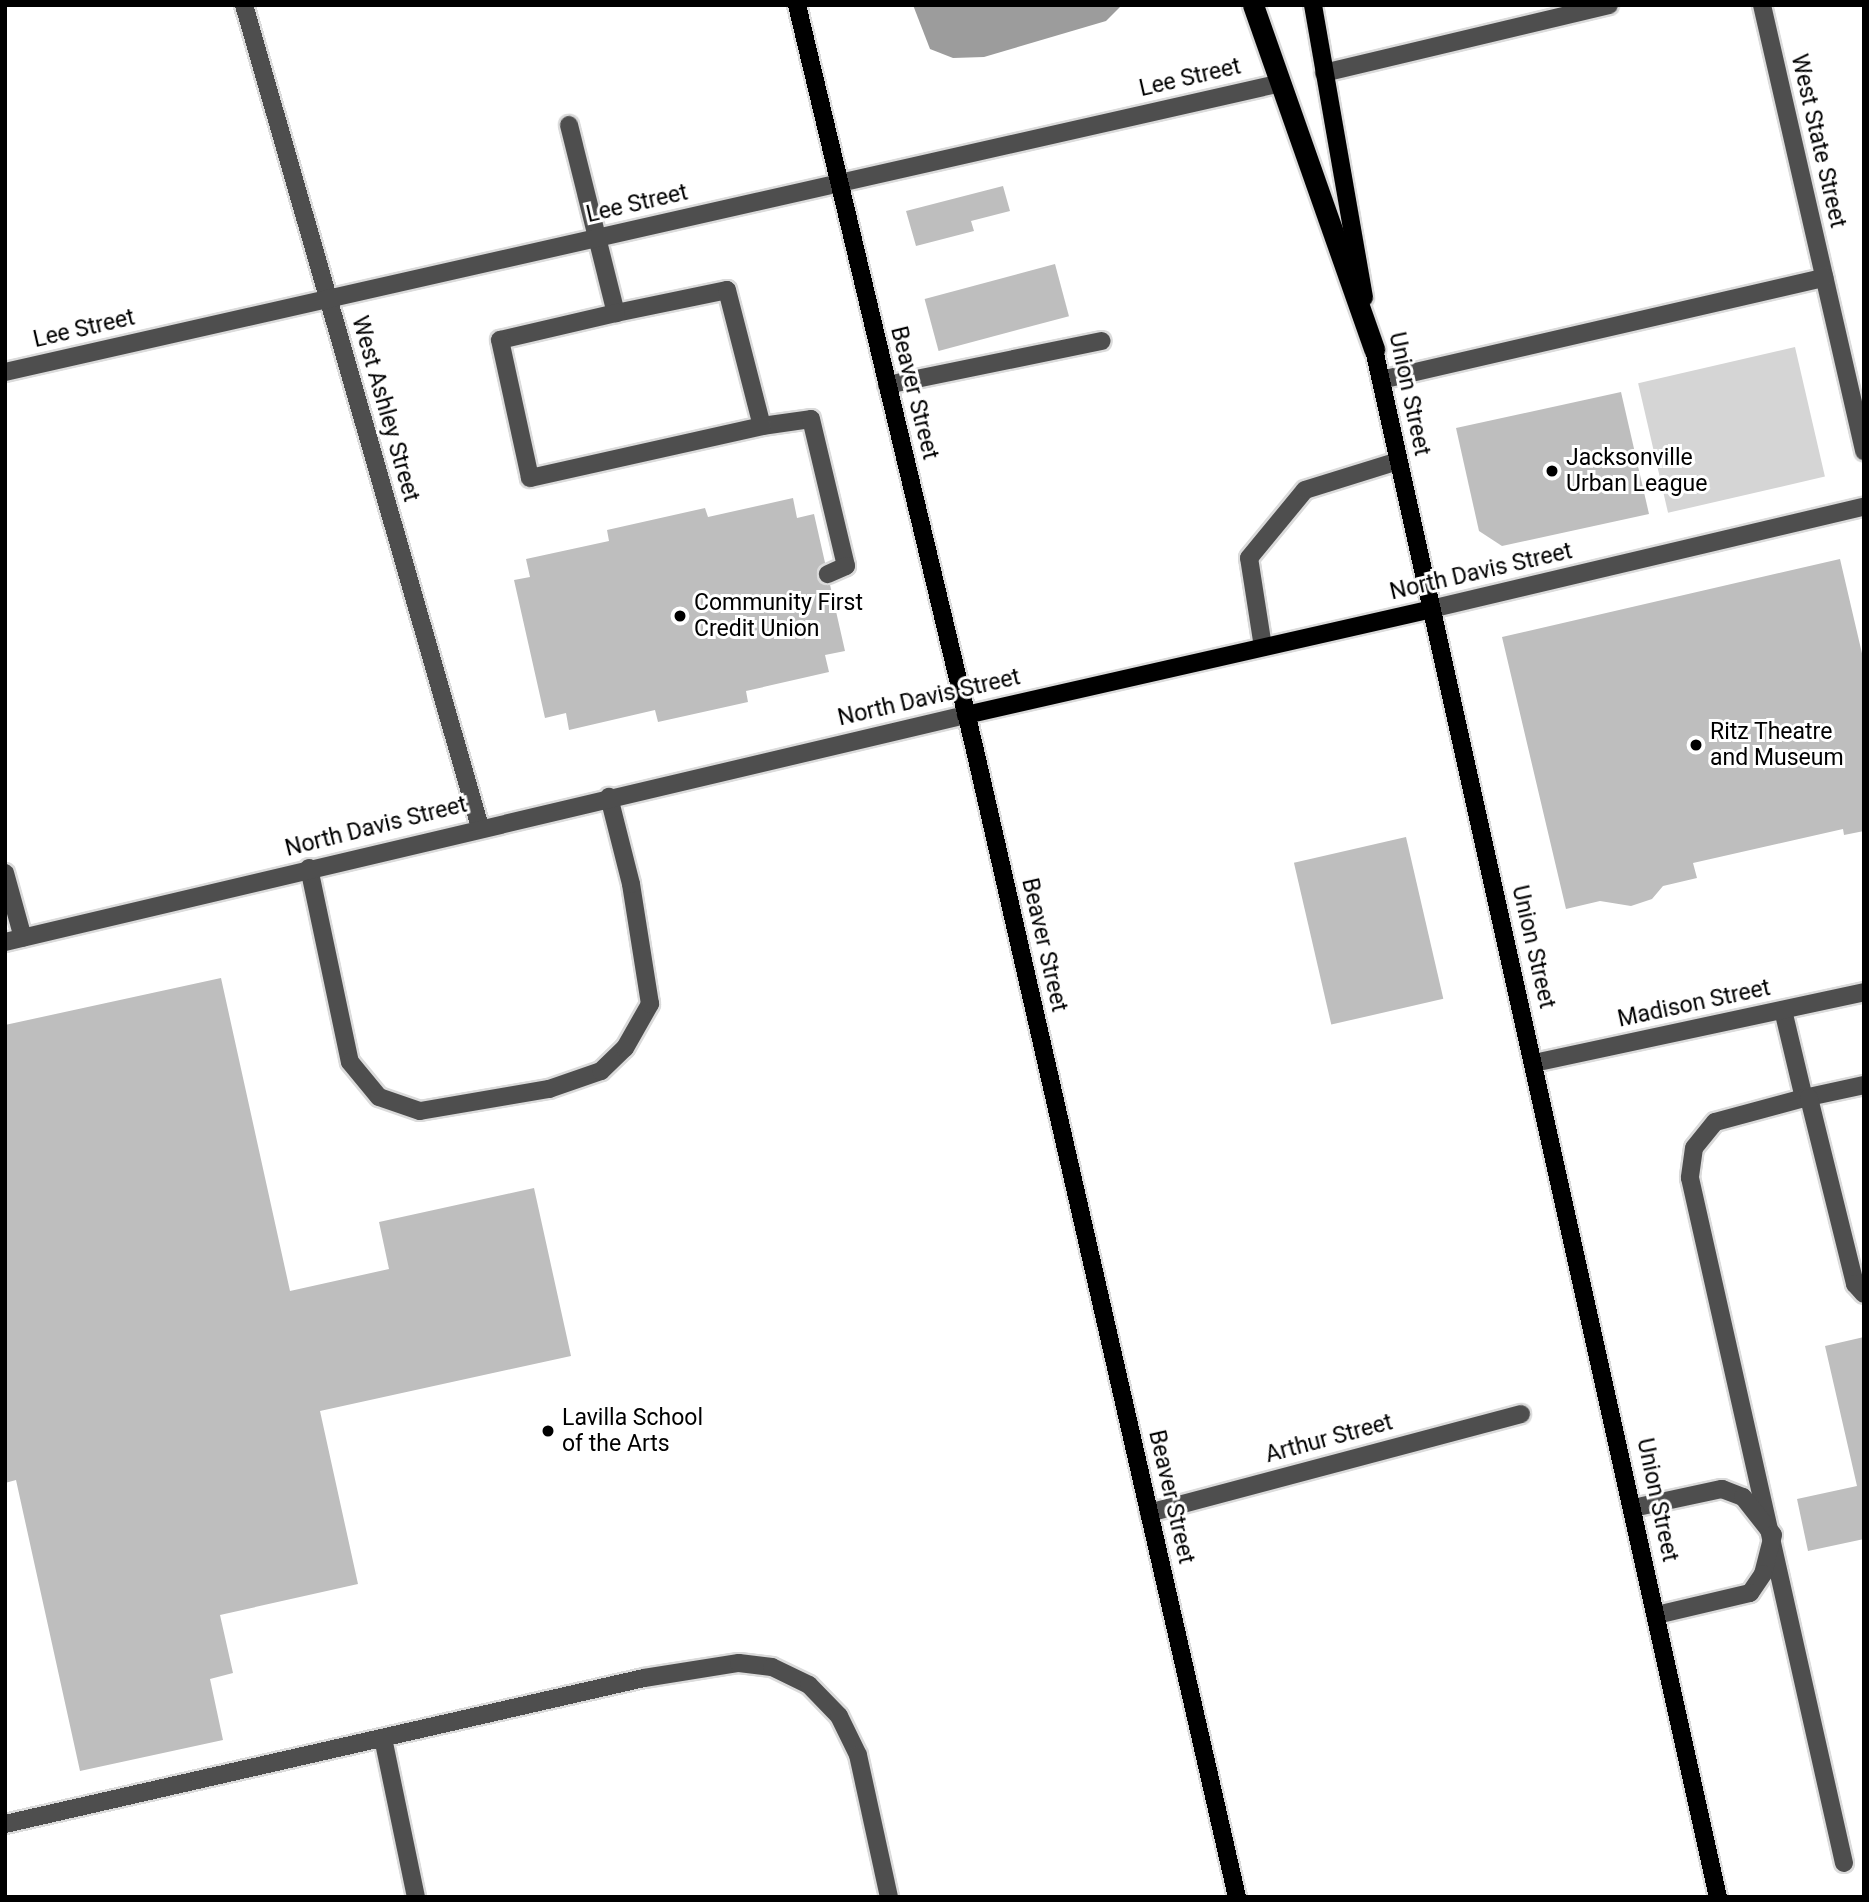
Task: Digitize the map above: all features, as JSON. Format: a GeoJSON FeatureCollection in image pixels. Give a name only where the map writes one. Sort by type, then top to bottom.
{"type":"FeatureCollection","features":[{"type":"Feature","properties":{"kind":"highway"},"geometry":{"type":"LineString","coordinates":[[1253,5],[1374,349]]}},
{"type":"Feature","properties":{"kind":"main road","name":"Beaver Street"},"geometry":{"type":"LineString","coordinates":[[797,5],[966,715],[1237,1897]]}},
{"type":"Feature","properties":{"kind":"main road","name":"Union Street"},"geometry":{"type":"LineString","coordinates":[[1313,5],[1374,349],[1718,1897]]}},
{"type":"Feature","properties":{"kind":"main road","name":"North Davis Street"},"geometry":{"type":"LineString","coordinates":[[966,715],[1431,609]]}},
{"type":"Feature","properties":{"kind":"street","name":"West Ashley Street"},"geometry":{"type":"LineString","coordinates":[[244,5],[480,827]]}},
{"type":"Feature","properties":{"kind":"street"},"geometry":{"type":"LineString","coordinates":[[1324,73],[1609,5]]}},
{"type":"Feature","properties":{"kind":"street","name":"West State Street"},"geometry":{"type":"LineString","coordinates":[[1762,5],[1824,278],[1857,389],[1864,451]]}},
{"type":"Feature","properties":{"kind":"street","name":"Lee Street"},"geometry":{"type":"LineString","coordinates":[[5,372],[1280,83]]}},
{"type":"Feature","properties":{"kind":"street"},"geometry":{"type":"LineString","coordinates":[[569,125],[616,313]]}},
{"type":"Feature","properties":{"kind":"street"},"geometry":{"type":"LineString","coordinates":[[1381,380],[1824,278]]}},
{"type":"Feature","properties":{"kind":"street"},"geometry":{"type":"LineString","coordinates":[[762,426],[727,290],[500,340],[530,478],[762,426],[811,419],[846,566],[828,574]]}},
{"type":"Feature","properties":{"kind":"street"},"geometry":{"type":"LineString","coordinates":[[887,385],[1102,341]]}},
{"type":"Feature","properties":{"kind":"street"},"geometry":{"type":"LineString","coordinates":[[1263,647],[1249,558],[1305,491],[1398,461]]}},
{"type":"Feature","properties":{"kind":"street","name":"North Davis Street"},"geometry":{"type":"LineString","coordinates":[[1431,609],[1864,507]]}},
{"type":"Feature","properties":{"kind":"street","name":"North Davis Street"},"geometry":{"type":"LineString","coordinates":[[14,940],[480,827],[966,715]]}},
{"type":"Feature","properties":{"kind":"street"},"geometry":{"type":"LineString","coordinates":[[309,868],[350,1062],[379,1097],[420,1111],[549,1089],[601,1071],[625,1048],[650,1004],[631,884],[609,797]]}},
{"type":"Feature","properties":{"kind":"street"},"geometry":{"type":"LineString","coordinates":[[5,873],[14,940]]}},
{"type":"Feature","properties":{"kind":"street","name":"Madison Street"},"geometry":{"type":"LineString","coordinates":[[1534,1063],[1864,992]]}},
{"type":"Feature","properties":{"kind":"street"},"geometry":{"type":"LineString","coordinates":[[1783,1010],[1855,1284],[1864,1294]]}},
{"type":"Feature","properties":{"kind":"street"},"geometry":{"type":"LineString","coordinates":[[1844,1863],[1773,1535],[1690,1178],[1694,1148],[1716,1122],[1864,1086]]}},
{"type":"Feature","properties":{"kind":"street","name":"Arthur Street"},"geometry":{"type":"LineString","coordinates":[[1149,1513],[1521,1413]]}},
{"type":"Feature","properties":{"kind":"street"},"geometry":{"type":"LineString","coordinates":[[1633,1508],[1722,1489],[1743,1497],[1773,1535]]}},
{"type":"Feature","properties":{"kind":"street"},"geometry":{"type":"LineString","coordinates":[[1657,1615],[1750,1593],[1763,1574],[1773,1535]]}},
{"type":"Feature","properties":{"kind":"street"},"geometry":{"type":"LineString","coordinates":[[5,1824],[644,1678],[739,1663],[772,1667],[809,1685],[839,1716],[858,1755],[889,1897]]}},
{"type":"Feature","properties":{"kind":"street"},"geometry":{"type":"LineString","coordinates":[[383,1738],[416,1897]]}},
{"type":"Feature","properties":{"kind":"shaded area"},"geometry":{"type":"Polygon","coordinates":[[[913,5],[1122,5],[1106,21],[984,57],[953,58],[930,49],[913,5]]]}},
{"type":"Feature","properties":{"kind":"shaded area"},"geometry":{"type":"Polygon","coordinates":[[[1795,347],[1825,477],[1668,513],[1638,383],[1795,347]]]}},
{"type":"Feature","properties":{"kind":"building"},"geometry":{"type":"Polygon","coordinates":[[[1003,186],[1010,211],[971,221],[974,231],[916,246],[906,211],[1003,186]]]}},
{"type":"Feature","properties":{"kind":"building"},"geometry":{"type":"Polygon","coordinates":[[[1055,264],[1069,316],[939,351],[925,299],[1055,264]]]}},
{"type":"Feature","properties":{"kind":"building","name":"Jacksonville Urban League"},"geometry":{"type":"Polygon","coordinates":[[[1621,392],[1649,514],[1502,546],[1479,531],[1456,428],[1621,392]]]}},
{"type":"Feature","properties":{"kind":"building","name":"Community First Credit Union"},"geometry":{"type":"Polygon","coordinates":[[[793,498],[797,518],[814,514],[845,651],[825,655],[829,672],[746,691],[748,702],[658,722],[655,710],[569,730],[566,713],[545,718],[514,580],[530,577],[526,559],[609,541],[607,530],[705,508],[708,517],[793,498]]]}},
{"type":"Feature","properties":{"kind":"building","name":"Ritz Theatre and Museum"},"geometry":{"type":"Polygon","coordinates":[[[1840,559],[1864,662],[1864,831],[1844,835],[1843,829],[1693,863],[1697,878],[1663,886],[1652,899],[1631,906],[1600,901],[1566,909],[1502,637],[1840,559]]]}},
{"type":"Feature","properties":{"kind":"building"},"geometry":{"type":"Polygon","coordinates":[[[1406,837],[1443,999],[1331,1025],[1294,863],[1406,837]]]}},
{"type":"Feature","properties":{"kind":"building"},"geometry":{"type":"Polygon","coordinates":[[[221,978],[290,1291],[389,1269],[379,1222],[534,1188],[571,1356],[320,1411],[358,1584],[220,1615],[233,1673],[210,1679],[223,1740],[80,1771],[16,1480],[5,1483],[5,1025],[221,978]]]}},
{"type":"Feature","properties":{"kind":"building"},"geometry":{"type":"Polygon","coordinates":[[[1864,1337],[1864,1539],[1808,1551],[1797,1499],[1857,1486],[1825,1346],[1864,1337]]]}},
{"type":"Feature","properties":{"kind":"place","name":"Jacksonville Urban League"},"geometry":{"type":"Point","coordinates":[1552,471]}},
{"type":"Feature","properties":{"kind":"place","name":"Community First Credit Union"},"geometry":{"type":"Point","coordinates":[680,616]}},
{"type":"Feature","properties":{"kind":"place","name":"Ritz Theatre and Museum"},"geometry":{"type":"Point","coordinates":[1696,745]}},
{"type":"Feature","properties":{"kind":"place","name":"Lavilla School of the Arts"},"geometry":{"type":"Point","coordinates":[548,1431]}}]}
